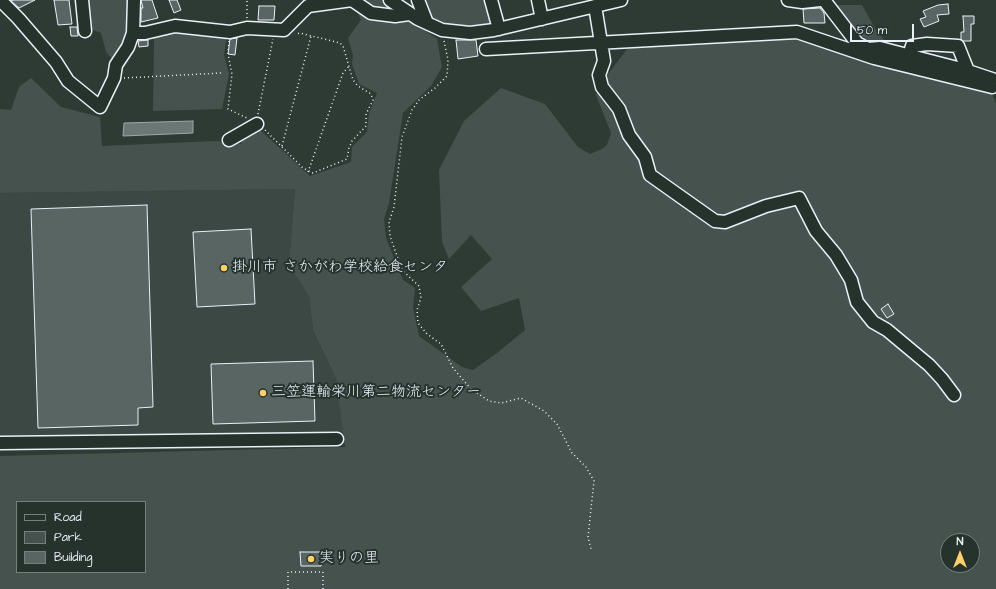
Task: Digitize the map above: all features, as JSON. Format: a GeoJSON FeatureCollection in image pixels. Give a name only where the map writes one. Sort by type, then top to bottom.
{"type":"FeatureCollection","features":[{"type":"Feature","properties":{"kind":"street"},"geometry":{"type":"LineString","coordinates":[[0,0],[18,18],[56,62],[68,81],[100,107],[114,78],[116,65],[128,47],[133,32],[134,0]]}},
{"type":"Feature","properties":{"kind":"street"},"geometry":{"type":"LineString","coordinates":[[82,0],[85,31]]}},
{"type":"Feature","properties":{"kind":"street"},"geometry":{"type":"LineString","coordinates":[[133,32],[145,33],[175,26],[230,32],[247,28],[284,30],[308,6],[352,0],[371,13],[396,16],[409,14]]}},
{"type":"Feature","properties":{"kind":"street"},"geometry":{"type":"LineString","coordinates":[[390,0],[409,14],[442,30],[470,33],[499,29],[621,0]]}},
{"type":"Feature","properties":{"kind":"street"},"geometry":{"type":"LineString","coordinates":[[418,0],[428,24]]}},
{"type":"Feature","properties":{"kind":"street"},"geometry":{"type":"LineString","coordinates":[[491,0],[499,29]]}},
{"type":"Feature","properties":{"kind":"street"},"geometry":{"type":"LineString","coordinates":[[538,0],[542,19]]}},
{"type":"Feature","properties":{"kind":"street"},"geometry":{"type":"LineString","coordinates":[[788,0],[802,2],[820,0]]}},
{"type":"Feature","properties":{"kind":"street"},"geometry":{"type":"LineString","coordinates":[[824,0],[829,4],[831,0]]}},
{"type":"Feature","properties":{"kind":"street"},"geometry":{"type":"LineString","coordinates":[[824,0],[857,43],[868,48],[880,48],[967,69],[994,84]]}},
{"type":"Feature","properties":{"kind":"street"},"geometry":{"type":"LineString","coordinates":[[595,6],[604,61],[599,75],[602,87],[619,109],[629,135],[645,158],[650,175],[715,221],[725,222],[766,206],[799,198],[816,231],[836,255],[852,280],[857,302],[873,322],[887,330],[928,365],[942,379],[954,395]]}},
{"type":"Feature","properties":{"kind":"street"},"geometry":{"type":"LineString","coordinates":[[486,48],[601,44],[797,32],[874,58],[994,84]]}},
{"type":"Feature","properties":{"kind":"street"},"geometry":{"type":"LineString","coordinates":[[909,56],[912,46],[958,46],[967,69]]}},
{"type":"Feature","properties":{"kind":"street"},"geometry":{"type":"LineString","coordinates":[[229,140],[257,124]]}},
{"type":"Feature","properties":{"kind":"street"},"geometry":{"type":"LineString","coordinates":[[0,444],[337,439]]}},
{"type":"Feature","properties":{"kind":"path"},"geometry":{"type":"LineString","coordinates":[[247,0],[247,28]]}},
{"type":"Feature","properties":{"kind":"path"},"geometry":{"type":"LineString","coordinates":[[442,30],[448,60],[447,76],[435,88],[419,100],[412,110],[402,137],[394,207],[389,222],[390,236],[402,270],[419,286],[421,298],[417,310],[418,323],[427,334],[441,344],[453,368],[470,388],[489,401],[501,402],[521,398],[544,411],[557,424],[572,453],[586,468],[594,481],[588,536],[591,549]]}},
{"type":"Feature","properties":{"kind":"path"},"geometry":{"type":"LineString","coordinates":[[230,32],[228,54],[232,74],[228,110],[257,124],[308,172],[320,172],[347,159],[352,141],[366,126],[366,114],[373,100],[371,94],[358,86],[353,80],[350,65],[343,46],[300,33],[292,35]]}},
{"type":"Feature","properties":{"kind":"path"},"geometry":{"type":"LineString","coordinates":[[257,124],[260,101],[274,36]]}},
{"type":"Feature","properties":{"kind":"path"},"geometry":{"type":"LineString","coordinates":[[282,146],[311,36]]}},
{"type":"Feature","properties":{"kind":"path"},"geometry":{"type":"LineString","coordinates":[[308,172],[343,73],[350,65]]}},
{"type":"Feature","properties":{"kind":"path"},"geometry":{"type":"LineString","coordinates":[[114,78],[221,73]]}},
{"type":"Feature","properties":{"kind":"path"},"geometry":{"type":"LineString","coordinates":[[288,589],[288,572],[323,572],[323,589]]}},
{"type":"Feature","properties":{"kind":"shaded area"},"geometry":{"type":"Polygon","coordinates":[[[193,121],[193,133],[123,136],[124,123],[193,121]]]}},
{"type":"Feature","properties":{"kind":"shaded area"},"geometry":{"type":"Polygon","coordinates":[[[295,189],[289,265],[309,296],[313,330],[336,379],[344,434],[0,436],[0,193],[295,189]]]}},
{"type":"Feature","properties":{"kind":"green space"},"geometry":{"type":"Polygon","coordinates":[[[87,0],[130,0],[129,36],[114,61],[106,52],[101,33],[91,29],[87,0]]]}},
{"type":"Feature","properties":{"kind":"green space"},"geometry":{"type":"Polygon","coordinates":[[[352,0],[382,0],[437,39],[442,67],[431,86],[403,113],[389,203],[384,219],[386,238],[403,280],[415,288],[413,308],[419,336],[462,367],[473,370],[525,330],[519,298],[481,311],[461,287],[492,259],[471,235],[449,259],[442,242],[439,170],[464,121],[501,88],[545,104],[578,147],[590,154],[607,145],[611,133],[596,95],[605,78],[628,48],[790,39],[860,41],[829,5],[862,5],[876,30],[891,48],[989,86],[996,104],[996,589],[0,589],[0,456],[345,447],[336,379],[313,330],[309,296],[289,265],[295,189],[0,193],[0,109],[11,110],[19,87],[31,78],[61,107],[100,117],[102,146],[215,141],[242,144],[240,141],[257,127],[310,176],[351,162],[352,147],[367,132],[369,114],[377,93],[359,84],[352,64],[353,55],[348,38],[361,20],[352,0]]]}},
{"type":"Feature","properties":{"kind":"green space"},"geometry":{"type":"Polygon","coordinates":[[[423,0],[487,0],[493,23],[475,25],[445,25],[430,16],[423,0]]]}},
{"type":"Feature","properties":{"kind":"green space"},"geometry":{"type":"Polygon","coordinates":[[[174,28],[227,34],[224,55],[229,74],[222,109],[153,111],[154,34],[174,28]]]}},
{"type":"Feature","properties":{"kind":"building"},"geometry":{"type":"Polygon","coordinates":[[[35,0],[19,8],[11,1],[35,0]]]}},
{"type":"Feature","properties":{"kind":"building"},"geometry":{"type":"Polygon","coordinates":[[[54,0],[69,0],[72,24],[58,25],[54,0]]]}},
{"type":"Feature","properties":{"kind":"building"},"geometry":{"type":"Polygon","coordinates":[[[141,0],[152,0],[158,18],[141,22],[141,8],[143,8],[141,0]]]}},
{"type":"Feature","properties":{"kind":"building"},"geometry":{"type":"Polygon","coordinates":[[[169,0],[177,0],[181,10],[174,13],[169,0]]]}},
{"type":"Feature","properties":{"kind":"building"},"geometry":{"type":"Polygon","coordinates":[[[948,4],[949,14],[937,15],[939,21],[924,27],[920,19],[926,17],[923,11],[938,5],[948,4]]]}},
{"type":"Feature","properties":{"kind":"building"},"geometry":{"type":"Polygon","coordinates":[[[259,6],[275,6],[274,20],[258,20],[259,6]]]}},
{"type":"Feature","properties":{"kind":"building"},"geometry":{"type":"Polygon","coordinates":[[[820,8],[824,13],[825,23],[804,23],[803,9],[820,8]]]}},
{"type":"Feature","properties":{"kind":"building"},"geometry":{"type":"Polygon","coordinates":[[[963,16],[974,16],[974,24],[971,24],[971,41],[963,41],[961,39],[961,32],[964,32],[963,16]]]}},
{"type":"Feature","properties":{"kind":"building"},"geometry":{"type":"Polygon","coordinates":[[[70,27],[77,27],[78,36],[71,36],[70,27]]]}},
{"type":"Feature","properties":{"kind":"building"},"geometry":{"type":"Polygon","coordinates":[[[237,38],[235,55],[228,54],[230,39],[237,38]]]}},
{"type":"Feature","properties":{"kind":"building"},"geometry":{"type":"Polygon","coordinates":[[[148,40],[148,46],[139,47],[138,41],[148,40]]]}},
{"type":"Feature","properties":{"kind":"building"},"geometry":{"type":"Polygon","coordinates":[[[456,40],[476,40],[478,56],[458,59],[456,40]]]}},
{"type":"Feature","properties":{"kind":"building"},"geometry":{"type":"Polygon","coordinates":[[[147,205],[153,407],[138,408],[138,425],[38,428],[31,209],[147,205]]]}},
{"type":"Feature","properties":{"kind":"building","name":"掛川市 さかがわ学校給食センタ"},"geometry":{"type":"Polygon","coordinates":[[[251,229],[255,304],[197,307],[193,232],[251,229]]]}},
{"type":"Feature","properties":{"kind":"building"},"geometry":{"type":"Polygon","coordinates":[[[888,304],[894,314],[887,318],[881,309],[888,304]]]}},
{"type":"Feature","properties":{"kind":"building","name":"三笠運輸栄川第二物流センター"},"geometry":{"type":"Polygon","coordinates":[[[313,361],[315,421],[213,424],[211,364],[313,361]]]}},
{"type":"Feature","properties":{"kind":"building","name":"実りの里"},"geometry":{"type":"Polygon","coordinates":[[[300,552],[321,552],[321,566],[301,566],[300,552]]]}},
{"type":"Feature","properties":{"kind":"place","name":"掛川市 さかがわ学校給食センタ"},"geometry":{"type":"Point","coordinates":[224,268]}},
{"type":"Feature","properties":{"kind":"place","name":"三笠運輸栄川第二物流センター"},"geometry":{"type":"Point","coordinates":[263,393]}},
{"type":"Feature","properties":{"kind":"place","name":"実りの里"},"geometry":{"type":"Point","coordinates":[311,559]}}]}
